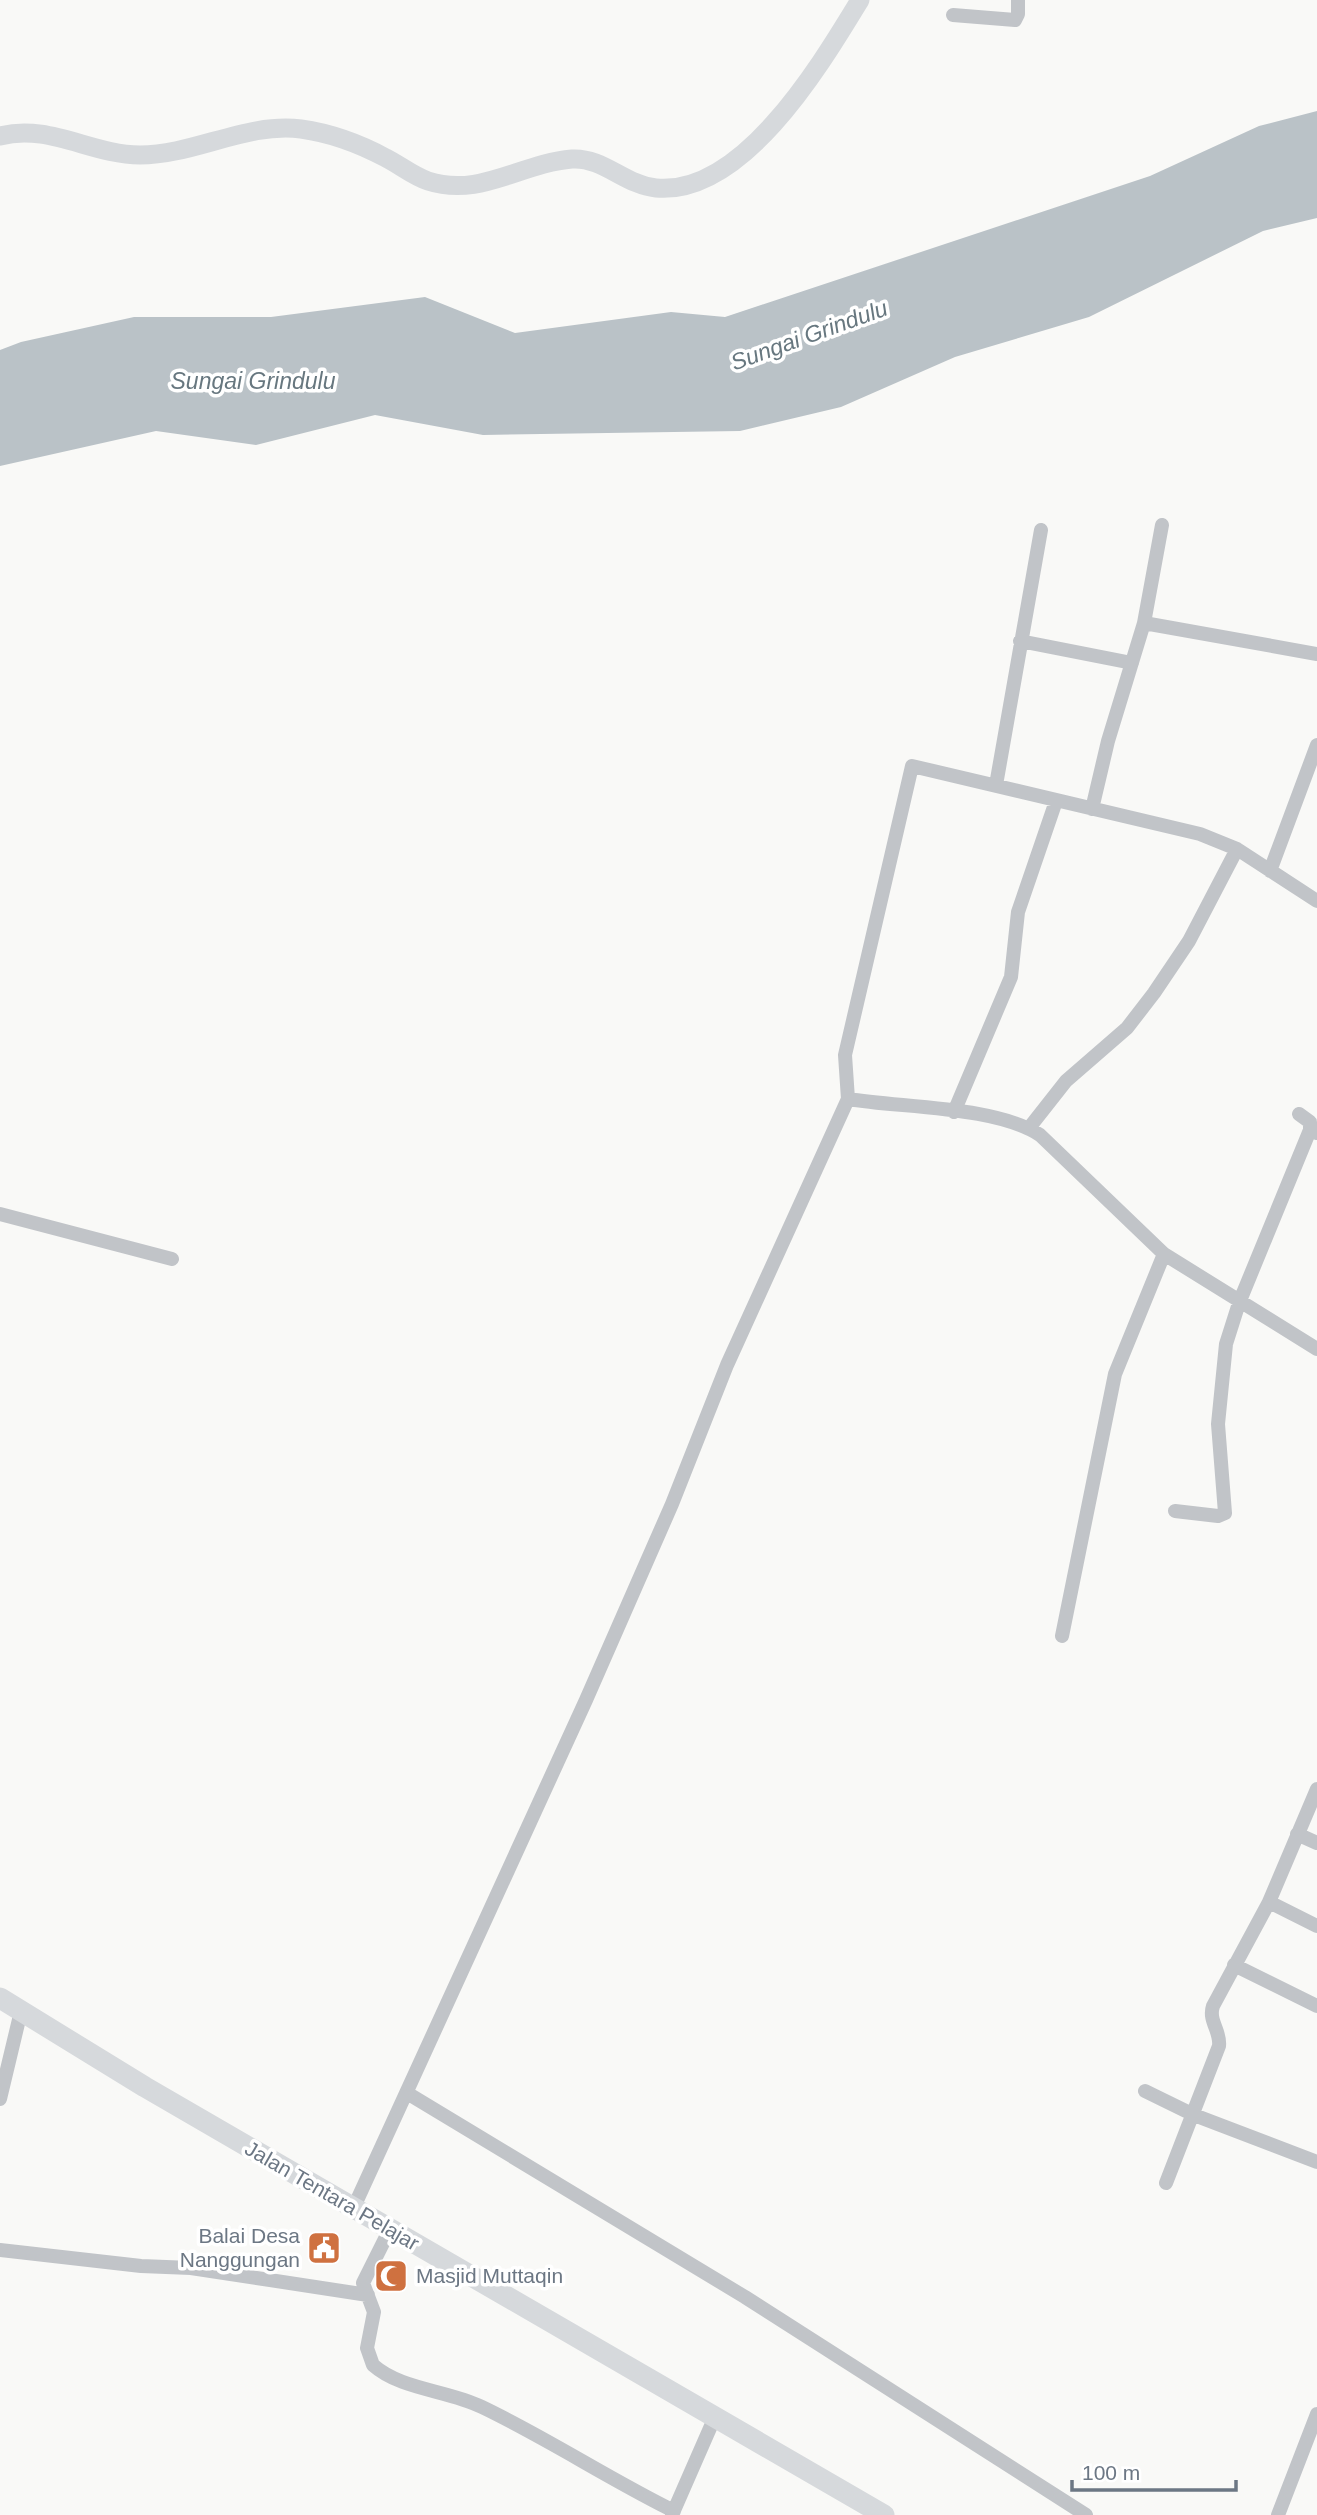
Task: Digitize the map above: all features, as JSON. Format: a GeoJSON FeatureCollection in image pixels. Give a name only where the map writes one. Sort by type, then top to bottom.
{"type":"FeatureCollection","features":[{"type":"Feature","properties":{"kind":"main road","name":"Jalan Tentara Pelajar"},"geometry":{"type":"LineString","coordinates":[[0,1998],[714,2419],[884,2515]]}},
{"type":"Feature","properties":{"kind":"street"},"geometry":{"type":"LineString","coordinates":[[0,136],[35,132],[120,154],[142,155],[176,151],[264,131],[299,129],[362,146],[426,181],[448,186],[469,187],[546,164],[574,159],[596,162],[632,181],[653,188],[684,187],[694,185],[740,156],[788,109],[819,67],[860,0]]}},
{"type":"Feature","properties":{"kind":"street"},"geometry":{"type":"LineString","coordinates":[[953,15],[1015,20],[1018,14],[1017,0]]}},
{"type":"Feature","properties":{"kind":"street"},"geometry":{"type":"LineString","coordinates":[[1092,809],[1144,624],[1162,525]]}},
{"type":"Feature","properties":{"kind":"street"},"geometry":{"type":"LineString","coordinates":[[996,785],[1041,530]]}},
{"type":"Feature","properties":{"kind":"street"},"geometry":{"type":"LineString","coordinates":[[1144,624],[1317,654]]}},
{"type":"Feature","properties":{"kind":"street"},"geometry":{"type":"LineString","coordinates":[[1020,642],[1132,663]]}},
{"type":"Feature","properties":{"kind":"street"},"geometry":{"type":"LineString","coordinates":[[1270,871],[1317,745]]}},
{"type":"Feature","properties":{"kind":"street"},"geometry":{"type":"LineString","coordinates":[[354,2208],[485,1916],[586,1700],[672,1504],[738,1340],[848,1099],[845,1055],[911,768],[916,765],[1200,834],[1237,849],[1317,901]]}},
{"type":"Feature","properties":{"kind":"street"},"geometry":{"type":"LineString","coordinates":[[954,1112],[1011,977],[1018,912],[1056,801]]}},
{"type":"Feature","properties":{"kind":"street"},"geometry":{"type":"LineString","coordinates":[[1030,1128],[1066,1081],[1127,1028],[1154,993],[1189,942],[1237,849]]}},
{"type":"Feature","properties":{"kind":"street"},"geometry":{"type":"LineString","coordinates":[[848,1099],[1022,1123],[1164,1255],[1317,1349]]}},
{"type":"Feature","properties":{"kind":"street"},"geometry":{"type":"LineString","coordinates":[[1175,1511],[1217,1516],[1226,1509],[1219,1455],[1219,1397],[1227,1344],[1239,1303],[1313,1131],[1310,1122],[1299,1114]]}},
{"type":"Feature","properties":{"kind":"street"},"geometry":{"type":"LineString","coordinates":[[0,1214],[172,1259]]}},
{"type":"Feature","properties":{"kind":"street"},"geometry":{"type":"LineString","coordinates":[[1062,1636],[1115,1374],[1164,1255]]}},
{"type":"Feature","properties":{"kind":"street"},"geometry":{"type":"LineString","coordinates":[[1166,2183],[1194,2115],[1220,2040],[1210,2014],[1269,1902],[1317,1789]]}},
{"type":"Feature","properties":{"kind":"street"},"geometry":{"type":"LineString","coordinates":[[1297,1834],[1317,1843]]}},
{"type":"Feature","properties":{"kind":"street"},"geometry":{"type":"LineString","coordinates":[[1269,1902],[1317,1926]]}},
{"type":"Feature","properties":{"kind":"street"},"geometry":{"type":"LineString","coordinates":[[1234,1965],[1317,2006]]}},
{"type":"Feature","properties":{"kind":"street"},"geometry":{"type":"LineString","coordinates":[[0,2099],[21,2011]]}},
{"type":"Feature","properties":{"kind":"street"},"geometry":{"type":"LineString","coordinates":[[1145,2091],[1194,2115],[1317,2162]]}},
{"type":"Feature","properties":{"kind":"street"},"geometry":{"type":"LineString","coordinates":[[407,2093],[745,2297],[1086,2515]]}},
{"type":"Feature","properties":{"kind":"street"},"geometry":{"type":"LineString","coordinates":[[390,2229],[363,2278],[374,2312],[367,2354],[379,2370],[481,2406],[673,2513],[714,2419]]}},
{"type":"Feature","properties":{"kind":"street"},"geometry":{"type":"LineString","coordinates":[[0,2250],[141,2266],[191,2268],[368,2295]]}},
{"type":"Feature","properties":{"kind":"street"},"geometry":{"type":"LineString","coordinates":[[1278,2515],[1317,2414]]}},
{"type":"Feature","properties":{"kind":"water","name":"Sungai Grindulu"},"geometry":{"type":"Polygon","coordinates":[[[1317,111],[1317,218],[1263,231],[1089,317],[955,357],[841,407],[740,431],[483,435],[375,415],[256,445],[156,431],[0,466],[0,350],[21,342],[134,317],[271,317],[425,297],[515,333],[671,312],[725,317],[1150,176],[1259,126],[1317,111]]]}},
{"type":"Feature","properties":{"kind":"place","name":"Balai Desa Nanggungan"},"geometry":{"type":"Point","coordinates":[324,2248]}},
{"type":"Feature","properties":{"kind":"place","name":"Masjid Muttaqin"},"geometry":{"type":"Point","coordinates":[391,2276]}}]}
